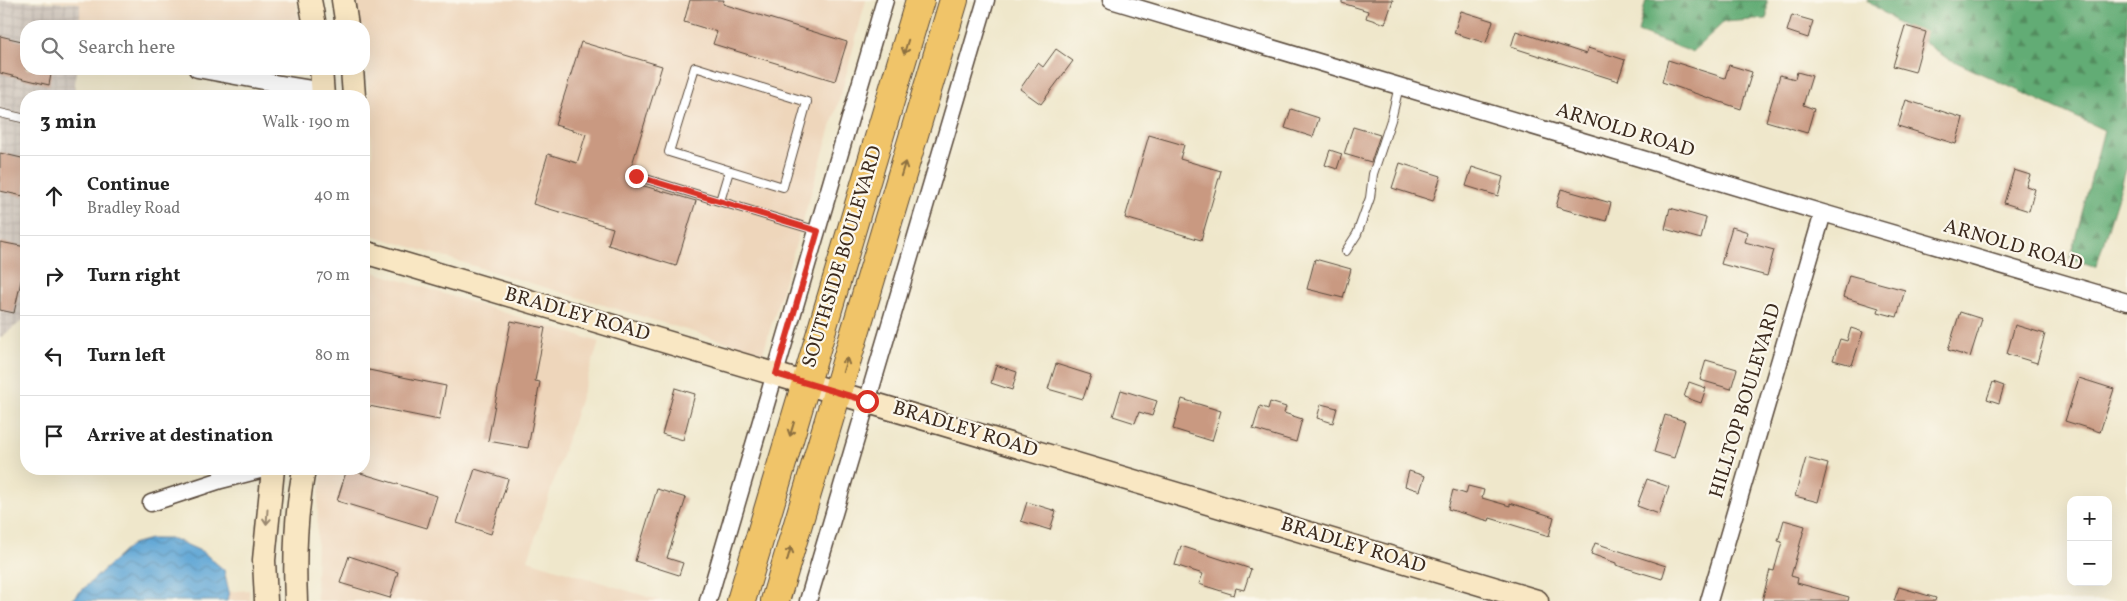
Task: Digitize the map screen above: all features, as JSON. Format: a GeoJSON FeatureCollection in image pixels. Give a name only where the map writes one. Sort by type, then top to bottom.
{"type":"FeatureCollection","features":[{"type":"Feature","properties":{"kind":"highway","name":"SOUTHSIDE BOULEVARD"},"geometry":{"type":"LineString","coordinates":[[741,601],[920,0]]}},
{"type":"Feature","properties":{"kind":"highway","name":"SOUTHSIDE BOULEVARD"},"geometry":{"type":"LineString","coordinates":[[775,601],[954,0]]}},
{"type":"Feature","properties":{"kind":"street"},"geometry":{"type":"LineString","coordinates":[[310,0],[314,20]]}},
{"type":"Feature","properties":{"kind":"street"},"geometry":{"type":"LineString","coordinates":[[343,0],[346,20]]}},
{"type":"Feature","properties":{"kind":"street"},"geometry":{"type":"LineString","coordinates":[[708,601],[885,0]]}},
{"type":"Feature","properties":{"kind":"street"},"geometry":{"type":"LineString","coordinates":[[808,601],[986,0]]}},
{"type":"Feature","properties":{"kind":"street","name":"ARNOLD ROAD"},"geometry":{"type":"LineString","coordinates":[[1111,0],[2127,302]]}},
{"type":"Feature","properties":{"kind":"street"},"geometry":{"type":"LineString","coordinates":[[220,75],[279,90],[322,85]]}},
{"type":"Feature","properties":{"kind":"street"},"geometry":{"type":"LineString","coordinates":[[352,75],[354,90]]}},
{"type":"Feature","properties":{"kind":"street","name":"HILLTOP BOULEVARD"},"geometry":{"type":"LineString","coordinates":[[1709,601],[1823,213]]}},
{"type":"Feature","properties":{"kind":"street","name":"BRADLEY ROAD"},"geometry":{"type":"LineString","coordinates":[[370,254],[1537,601]]}},
{"type":"Feature","properties":{"kind":"street"},"geometry":{"type":"LineString","coordinates":[[151,503],[220,475]]}},
{"type":"Feature","properties":{"kind":"street"},"geometry":{"type":"LineString","coordinates":[[266,601],[264,560],[272,475]]}},
{"type":"Feature","properties":{"kind":"street"},"geometry":{"type":"LineString","coordinates":[[296,601],[296,549],[303,475]]}},
{"type":"Feature","properties":{"kind":"lane"},"geometry":{"type":"LineString","coordinates":[[695,67],[807,102],[783,187],[729,171],[669,152],[695,67]]}},
{"type":"Feature","properties":{"kind":"lane"},"geometry":{"type":"LineString","coordinates":[[1346,251],[1357,234],[1370,198],[1373,174],[1391,120],[1399,86]]}},
{"type":"Feature","properties":{"kind":"lane"},"geometry":{"type":"LineString","coordinates":[[0,113],[20,118]]}},
{"type":"Feature","properties":{"kind":"lane"},"geometry":{"type":"LineString","coordinates":[[720,201],[729,171]]}},
{"type":"Feature","properties":{"kind":"lane"},"geometry":{"type":"LineString","coordinates":[[636,176],[818,231]]}},
{"type":"Feature","properties":{"kind":"shaded area"},"geometry":{"type":"Polygon","coordinates":[[[0,0],[80,3],[80,20],[20,20],[20,75],[76,75],[74,90],[20,90],[20,323],[0,338],[0,0]]]}},
{"type":"Feature","properties":{"kind":"shaded area"},"geometry":{"type":"Polygon","coordinates":[[[37,0],[296,0],[299,20],[80,20],[80,3],[37,0]]]}},
{"type":"Feature","properties":{"kind":"shaded area"},"geometry":{"type":"Polygon","coordinates":[[[357,0],[866,0],[843,87],[763,353],[370,235],[370,169],[372,153],[370,90],[368,90],[367,75],[370,75],[370,20],[360,20],[357,0]]]}},
{"type":"Feature","properties":{"kind":"shaded area"},"geometry":{"type":"Polygon","coordinates":[[[370,271],[599,342],[528,560],[661,601],[317,601],[318,498],[322,475],[370,475],[370,271]]]}},
{"type":"Feature","properties":{"kind":"shaded area"},"geometry":{"type":"Polygon","coordinates":[[[249,590],[250,601],[227,601],[229,592],[249,590]]]}},
{"type":"Feature","properties":{"kind":"green space"},"geometry":{"type":"Polygon","coordinates":[[[1646,0],[1767,0],[1767,19],[1724,22],[1692,52],[1638,32],[1646,0]]]}},
{"type":"Feature","properties":{"kind":"green space"},"geometry":{"type":"Polygon","coordinates":[[[1866,0],[2127,0],[2127,167],[2096,267],[2070,258],[2104,130],[1945,57],[1866,0]]]}},
{"type":"Feature","properties":{"kind":"water"},"geometry":{"type":"Polygon","coordinates":[[[150,539],[174,539],[203,552],[224,570],[229,592],[227,601],[70,601],[132,544],[150,539]]]}},
{"type":"Feature","properties":{"kind":"building"},"geometry":{"type":"Polygon","coordinates":[[[690,0],[724,0],[723,4],[847,42],[835,81],[713,44],[717,32],[684,22],[690,0]]]}},
{"type":"Feature","properties":{"kind":"building"},"geometry":{"type":"Polygon","coordinates":[[[1342,0],[1393,0],[1385,24],[1366,18],[1368,11],[1342,3],[1342,0]]]}},
{"type":"Feature","properties":{"kind":"building"},"geometry":{"type":"Polygon","coordinates":[[[1461,11],[1493,21],[1486,43],[1454,33],[1461,11]]]}},
{"type":"Feature","properties":{"kind":"building"},"geometry":{"type":"Polygon","coordinates":[[[1792,15],[1813,21],[1808,38],[1787,31],[1792,15]]]}},
{"type":"Feature","properties":{"kind":"building"},"geometry":{"type":"Polygon","coordinates":[[[1905,26],[1926,32],[1915,72],[1893,66],[1905,26]]]}},
{"type":"Feature","properties":{"kind":"building"},"geometry":{"type":"Polygon","coordinates":[[[1516,31],[1586,54],[1588,48],[1625,60],[1618,81],[1511,47],[1516,31]]]}},
{"type":"Feature","properties":{"kind":"building"},"geometry":{"type":"Polygon","coordinates":[[[0,36],[20,41],[20,75],[51,75],[49,85],[0,73],[0,36]]]}},
{"type":"Feature","properties":{"kind":"building"},"geometry":{"type":"Polygon","coordinates":[[[581,42],[662,66],[627,181],[696,201],[676,266],[608,245],[613,228],[533,204],[548,154],[577,163],[586,134],[555,125],[581,42]]]}},
{"type":"Feature","properties":{"kind":"building"},"geometry":{"type":"Polygon","coordinates":[[[1056,49],[1073,61],[1041,104],[1020,89],[1038,63],[1043,67],[1056,49]]]}},
{"type":"Feature","properties":{"kind":"building"},"geometry":{"type":"Polygon","coordinates":[[[1668,60],[1725,78],[1729,65],[1752,72],[1741,109],[1662,82],[1668,60]]]}},
{"type":"Feature","properties":{"kind":"building"},"geometry":{"type":"Polygon","coordinates":[[[1797,72],[1812,76],[1803,105],[1814,109],[1807,133],[1766,121],[1780,75],[1795,79],[1797,72]]]}},
{"type":"Feature","properties":{"kind":"building"},"geometry":{"type":"Polygon","coordinates":[[[1906,100],[1963,118],[1956,144],[1898,126],[1906,100]]]}},
{"type":"Feature","properties":{"kind":"building"},"geometry":{"type":"Polygon","coordinates":[[[1291,109],[1319,118],[1313,137],[1285,128],[1291,109]]]}},
{"type":"Feature","properties":{"kind":"building"},"geometry":{"type":"Polygon","coordinates":[[[1353,127],[1380,135],[1371,162],[1344,154],[1353,127]]]}},
{"type":"Feature","properties":{"kind":"building"},"geometry":{"type":"Polygon","coordinates":[[[1149,135],[1184,145],[1180,159],[1221,171],[1201,240],[1125,218],[1149,135]]]}},
{"type":"Feature","properties":{"kind":"building"},"geometry":{"type":"Polygon","coordinates":[[[1330,150],[1342,154],[1337,169],[1325,165],[1330,150]]]}},
{"type":"Feature","properties":{"kind":"building"},"geometry":{"type":"Polygon","coordinates":[[[0,153],[20,158],[20,195],[0,191],[0,153]]]}},
{"type":"Feature","properties":{"kind":"building"},"geometry":{"type":"Polygon","coordinates":[[[1400,163],[1441,176],[1433,201],[1392,188],[1400,163]]]}},
{"type":"Feature","properties":{"kind":"building"},"geometry":{"type":"Polygon","coordinates":[[[1472,167],[1503,177],[1498,196],[1466,186],[1472,167]]]}},
{"type":"Feature","properties":{"kind":"building"},"geometry":{"type":"Polygon","coordinates":[[[2014,170],[2030,175],[2026,186],[2035,189],[2029,211],[2004,203],[2014,170]]]}},
{"type":"Feature","properties":{"kind":"building"},"geometry":{"type":"Polygon","coordinates":[[[1561,189],[1611,203],[1606,221],[1556,207],[1561,189]]]}},
{"type":"Feature","properties":{"kind":"building"},"geometry":{"type":"Polygon","coordinates":[[[1670,208],[1706,218],[1701,239],[1665,229],[1670,208]]]}},
{"type":"Feature","properties":{"kind":"building"},"geometry":{"type":"Polygon","coordinates":[[[1732,227],[1748,232],[1745,242],[1774,250],[1767,276],[1721,264],[1732,227]]]}},
{"type":"Feature","properties":{"kind":"building"},"geometry":{"type":"Polygon","coordinates":[[[0,242],[20,246],[20,286],[14,313],[0,310],[0,242]]]}},
{"type":"Feature","properties":{"kind":"building"},"geometry":{"type":"Polygon","coordinates":[[[1315,259],[1351,269],[1343,298],[1307,289],[1315,259]]]}},
{"type":"Feature","properties":{"kind":"building"},"geometry":{"type":"Polygon","coordinates":[[[1849,275],[1905,290],[1897,317],[1878,312],[1879,308],[1843,297],[1849,275]]]}},
{"type":"Feature","properties":{"kind":"building"},"geometry":{"type":"Polygon","coordinates":[[[1960,312],[1982,319],[1970,357],[1948,350],[1960,312]]]}},
{"type":"Feature","properties":{"kind":"building"},"geometry":{"type":"Polygon","coordinates":[[[511,321],[545,328],[535,381],[540,382],[528,448],[488,441],[511,321]]]}},
{"type":"Feature","properties":{"kind":"building"},"geometry":{"type":"Polygon","coordinates":[[[2015,325],[2045,334],[2037,363],[2007,354],[2015,325]]]}},
{"type":"Feature","properties":{"kind":"building"},"geometry":{"type":"Polygon","coordinates":[[[1851,328],[1863,332],[1852,365],[1833,360],[1840,339],[1847,341],[1851,328]]]}},
{"type":"Feature","properties":{"kind":"building"},"geometry":{"type":"Polygon","coordinates":[[[1706,360],[1737,369],[1731,389],[1700,380],[1706,360]]]}},
{"type":"Feature","properties":{"kind":"building"},"geometry":{"type":"Polygon","coordinates":[[[1056,364],[1091,375],[1083,399],[1048,389],[1056,364]]]}},
{"type":"Feature","properties":{"kind":"building"},"geometry":{"type":"Polygon","coordinates":[[[996,365],[1017,372],[1012,390],[991,383],[996,365]]]}},
{"type":"Feature","properties":{"kind":"building"},"geometry":{"type":"Polygon","coordinates":[[[370,370],[446,386],[439,420],[370,406],[370,370]]]}},
{"type":"Feature","properties":{"kind":"building"},"geometry":{"type":"Polygon","coordinates":[[[2079,378],[2114,389],[2100,432],[2065,421],[2079,378]]]}},
{"type":"Feature","properties":{"kind":"building"},"geometry":{"type":"Polygon","coordinates":[[[1689,382],[1706,388],[1701,403],[1684,397],[1689,382]]]}},
{"type":"Feature","properties":{"kind":"building"},"geometry":{"type":"Polygon","coordinates":[[[1993,382],[2004,386],[1999,403],[1987,399],[1993,382]]]}},
{"type":"Feature","properties":{"kind":"building"},"geometry":{"type":"Polygon","coordinates":[[[675,388],[695,394],[683,440],[662,434],[675,388]]]}},
{"type":"Feature","properties":{"kind":"building"},"geometry":{"type":"Polygon","coordinates":[[[1121,390],[1157,401],[1152,416],[1139,412],[1135,423],[1113,416],[1121,390]]]}},
{"type":"Feature","properties":{"kind":"building"},"geometry":{"type":"Polygon","coordinates":[[[1182,399],[1221,411],[1212,441],[1173,429],[1182,399]]]}},
{"type":"Feature","properties":{"kind":"building"},"geometry":{"type":"Polygon","coordinates":[[[1270,402],[1286,407],[1284,413],[1302,419],[1296,442],[1253,429],[1260,406],[1268,409],[1270,402]]]}},
{"type":"Feature","properties":{"kind":"building"},"geometry":{"type":"Polygon","coordinates":[[[1321,404],[1337,408],[1333,423],[1317,418],[1321,404]]]}},
{"type":"Feature","properties":{"kind":"building"},"geometry":{"type":"Polygon","coordinates":[[[1665,415],[1685,421],[1674,458],[1654,452],[1665,415]]]}},
{"type":"Feature","properties":{"kind":"building"},"geometry":{"type":"Polygon","coordinates":[[[1806,458],[1828,464],[1818,502],[1795,496],[1806,458]]]}},
{"type":"Feature","properties":{"kind":"building"},"geometry":{"type":"Polygon","coordinates":[[[475,469],[508,479],[491,534],[457,523],[475,469]]]}},
{"type":"Feature","properties":{"kind":"building"},"geometry":{"type":"Polygon","coordinates":[[[1409,471],[1425,476],[1420,491],[1405,486],[1409,471]]]}},
{"type":"Feature","properties":{"kind":"building"},"geometry":{"type":"Polygon","coordinates":[[[345,475],[367,475],[437,496],[427,528],[337,501],[345,475]]]}},
{"type":"Feature","properties":{"kind":"building"},"geometry":{"type":"Polygon","coordinates":[[[1647,479],[1669,487],[1659,514],[1637,506],[1647,479]]]}},
{"type":"Feature","properties":{"kind":"building"},"geometry":{"type":"Polygon","coordinates":[[[1468,486],[1484,490],[1482,498],[1510,506],[1510,503],[1554,517],[1549,536],[1490,518],[1489,521],[1448,509],[1453,490],[1466,494],[1468,486]]]}},
{"type":"Feature","properties":{"kind":"building"},"geometry":{"type":"Polygon","coordinates":[[[657,489],[686,498],[667,558],[683,563],[679,575],[635,561],[657,489]]]}},
{"type":"Feature","properties":{"kind":"building"},"geometry":{"type":"Polygon","coordinates":[[[1027,502],[1056,511],[1050,530],[1021,521],[1027,502]]]}},
{"type":"Feature","properties":{"kind":"building"},"geometry":{"type":"Polygon","coordinates":[[[1784,520],[1805,526],[1791,576],[1798,578],[1797,583],[1849,597],[1848,601],[1762,601],[1770,570],[1774,571],[1782,542],[1778,541],[1784,520]]]}},
{"type":"Feature","properties":{"kind":"building"},"geometry":{"type":"Polygon","coordinates":[[[1595,543],[1666,566],[1662,579],[1616,565],[1616,563],[1591,554],[1595,543]]]}},
{"type":"Feature","properties":{"kind":"building"},"geometry":{"type":"Polygon","coordinates":[[[1181,546],[1251,569],[1244,590],[1236,588],[1234,595],[1199,584],[1203,574],[1175,565],[1181,546]]]}},
{"type":"Feature","properties":{"kind":"building"},"geometry":{"type":"Polygon","coordinates":[[[349,556],[398,572],[390,598],[340,583],[349,556]]]}},
{"type":"Feature","properties":{"kind":"building"},"geometry":{"type":"Polygon","coordinates":[[[1899,587],[1936,598],[1935,601],[1894,601],[1899,587]]]}},
{"type":"Feature","properties":{"kind":"route"},"geometry":{"type":"LineString","coordinates":[[636,176],[818,231],[776,374],[867,401]]}}]}
